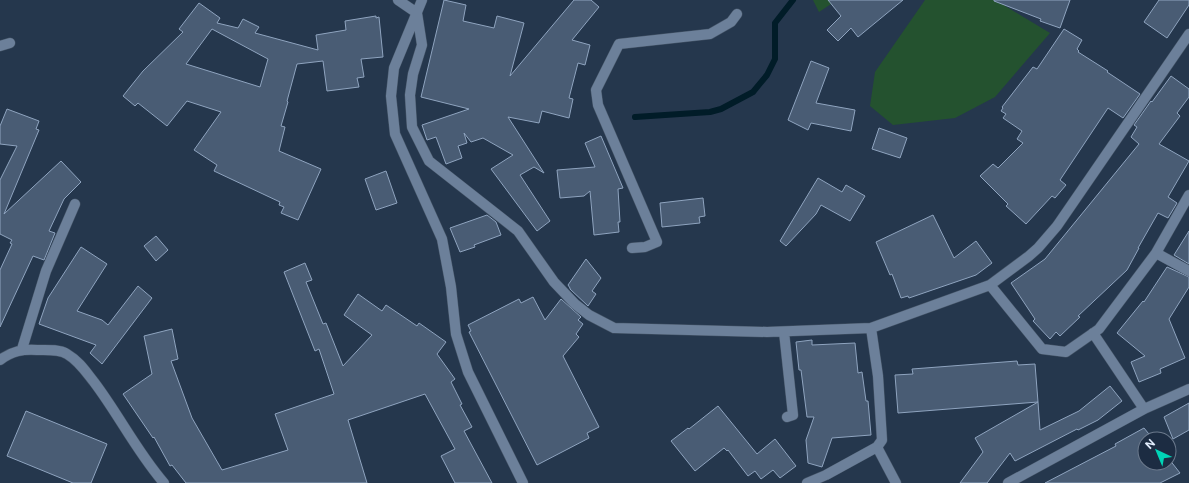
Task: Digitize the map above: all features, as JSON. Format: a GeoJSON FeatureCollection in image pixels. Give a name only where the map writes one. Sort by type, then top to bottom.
{"type":"FeatureCollection","features":[{"type":"Feature","properties":{"kind":"street"},"geometry":{"type":"LineString","coordinates":[[398,0],[417,12],[422,45],[413,74],[410,95],[412,127],[429,161],[518,231],[554,282],[575,304],[589,315],[614,328],[760,332],[871,328],[990,285],[1029,256],[1057,226],[1189,34]]}},
{"type":"Feature","properties":{"kind":"street"},"geometry":{"type":"LineString","coordinates":[[422,0],[394,68],[391,96],[395,134],[442,239],[451,287],[456,334],[468,372],[523,483]]}},
{"type":"Feature","properties":{"kind":"street"},"geometry":{"type":"LineString","coordinates":[[632,248],[645,247],[657,242],[598,105],[596,90],[619,44],[710,34],[731,22],[737,14]]}},
{"type":"Feature","properties":{"kind":"street"},"geometry":{"type":"LineString","coordinates":[[0,46],[10,43]]}},
{"type":"Feature","properties":{"kind":"street"},"geometry":{"type":"LineString","coordinates":[[990,285],[1042,349],[1066,352],[1099,329],[1156,253],[1189,195]]}},
{"type":"Feature","properties":{"kind":"street"},"geometry":{"type":"LineString","coordinates":[[22,349],[46,271],[75,204]]}},
{"type":"Feature","properties":{"kind":"street"},"geometry":{"type":"LineString","coordinates":[[1156,253],[1189,271]]}},
{"type":"Feature","properties":{"kind":"street"},"geometry":{"type":"LineString","coordinates":[[807,483],[826,475],[877,447],[882,440],[878,376],[871,328]]}},
{"type":"Feature","properties":{"kind":"street"},"geometry":{"type":"LineString","coordinates":[[784,332],[793,415],[787,417]]}},
{"type":"Feature","properties":{"kind":"street"},"geometry":{"type":"LineString","coordinates":[[1094,333],[1144,409]]}},
{"type":"Feature","properties":{"kind":"street"},"geometry":{"type":"LineString","coordinates":[[0,360],[5,356],[22,349],[49,350],[66,353],[81,365],[108,399],[150,468],[164,483]]}},
{"type":"Feature","properties":{"kind":"street"},"geometry":{"type":"LineString","coordinates":[[1008,483],[1144,409],[1189,389]]}},
{"type":"Feature","properties":{"kind":"street"},"geometry":{"type":"LineString","coordinates":[[877,447],[896,483]]}},
{"type":"Feature","properties":{"kind":"green space"},"geometry":{"type":"Polygon","coordinates":[[[813,0],[837,0],[819,12],[813,0]]]}},
{"type":"Feature","properties":{"kind":"green space"},"geometry":{"type":"Polygon","coordinates":[[[925,0],[1006,0],[1005,6],[1050,33],[995,97],[955,118],[893,125],[870,106],[875,72],[925,0]]]}},
{"type":"Feature","properties":{"kind":"building"},"geometry":{"type":"Polygon","coordinates":[[[444,0],[466,5],[463,21],[494,28],[497,16],[524,23],[510,76],[574,0],[591,0],[599,7],[572,40],[590,45],[585,65],[578,63],[569,98],[573,99],[569,118],[542,111],[539,123],[508,117],[544,173],[534,167],[520,175],[550,221],[537,231],[491,169],[513,155],[483,138],[471,142],[464,133],[467,143],[458,146],[462,158],[446,164],[436,137],[427,140],[422,125],[469,109],[421,97],[444,0]]]}},
{"type":"Feature","properties":{"kind":"building"},"geometry":{"type":"Polygon","coordinates":[[[828,0],[903,0],[858,37],[851,28],[838,41],[827,30],[841,16],[828,0]]]}},
{"type":"Feature","properties":{"kind":"building"},"geometry":{"type":"Polygon","coordinates":[[[994,0],[1070,0],[1060,28],[1040,21],[1041,19],[994,0]]]}},
{"type":"Feature","properties":{"kind":"building"},"geometry":{"type":"Polygon","coordinates":[[[1159,0],[1189,0],[1189,5],[1167,38],[1144,22],[1159,0]]]}},
{"type":"Feature","properties":{"kind":"building"},"geometry":{"type":"Polygon","coordinates":[[[199,3],[220,18],[217,23],[238,28],[243,19],[259,27],[255,33],[318,50],[316,35],[346,30],[345,21],[376,16],[376,18],[379,17],[383,57],[361,59],[364,77],[357,78],[359,87],[327,91],[323,61],[297,64],[281,126],[285,127],[279,151],[321,169],[298,220],[281,213],[284,207],[279,205],[280,202],[214,171],[217,165],[194,150],[221,112],[187,101],[167,126],[138,103],[135,106],[123,96],[143,71],[183,32],[179,29],[199,3]],[[212,29],[186,64],[260,87],[268,59],[212,29]]]}},
{"type":"Feature","properties":{"kind":"building"},"geometry":{"type":"Polygon","coordinates":[[[1064,29],[1082,40],[1077,49],[1079,51],[1078,52],[1140,94],[1123,118],[1108,108],[1060,180],[1066,185],[1055,198],[1052,196],[1026,224],[1006,206],[1008,204],[980,176],[993,164],[998,168],[1023,143],[1017,139],[1022,131],[1003,118],[1006,114],[1001,111],[1003,108],[1002,107],[1033,67],[1037,69],[1064,29]]]}},
{"type":"Feature","properties":{"kind":"building"},"geometry":{"type":"Polygon","coordinates":[[[811,61],[829,68],[816,103],[855,110],[851,131],[811,123],[808,130],[788,120],[811,61]]]}},
{"type":"Feature","properties":{"kind":"building"},"geometry":{"type":"Polygon","coordinates":[[[1171,76],[1189,89],[1189,97],[1177,113],[1180,116],[1159,144],[1189,161],[1168,197],[1177,203],[1168,218],[1158,213],[1127,270],[1078,316],[1080,317],[1060,336],[1056,332],[1050,339],[1033,321],[1035,319],[1011,283],[1045,259],[1139,144],[1131,137],[1137,127],[1134,125],[1171,76]]]}},
{"type":"Feature","properties":{"kind":"building"},"geometry":{"type":"Polygon","coordinates":[[[7,109],[39,121],[36,129],[39,130],[4,214],[61,161],[81,182],[64,199],[49,231],[55,233],[44,260],[33,256],[0,327],[0,270],[12,244],[10,243],[12,240],[0,234],[0,180],[17,146],[0,144],[0,126],[7,109]]]}},
{"type":"Feature","properties":{"kind":"building"},"geometry":{"type":"Polygon","coordinates":[[[879,128],[907,138],[900,158],[872,149],[879,128]]]}},
{"type":"Feature","properties":{"kind":"building"},"geometry":{"type":"Polygon","coordinates":[[[601,136],[623,188],[618,189],[620,222],[618,222],[619,232],[594,235],[590,191],[584,196],[560,198],[557,170],[595,167],[585,143],[601,136]]]}},
{"type":"Feature","properties":{"kind":"building"},"geometry":{"type":"Polygon","coordinates":[[[386,171],[397,203],[376,210],[365,179],[386,171]]]}},
{"type":"Feature","properties":{"kind":"building"},"geometry":{"type":"Polygon","coordinates":[[[818,178],[842,192],[846,185],[865,196],[850,221],[821,205],[816,214],[786,246],[780,241],[818,178]]]}},
{"type":"Feature","properties":{"kind":"building"},"geometry":{"type":"Polygon","coordinates":[[[703,198],[705,216],[699,217],[700,223],[662,227],[660,203],[703,198]]]}},
{"type":"Feature","properties":{"kind":"building"},"geometry":{"type":"Polygon","coordinates":[[[487,215],[496,222],[501,235],[460,252],[450,228],[487,215]]]}},
{"type":"Feature","properties":{"kind":"building"},"geometry":{"type":"Polygon","coordinates":[[[933,215],[954,258],[976,241],[992,263],[976,275],[909,298],[908,296],[901,298],[892,274],[890,275],[876,242],[933,215]]]}},
{"type":"Feature","properties":{"kind":"building"},"geometry":{"type":"Polygon","coordinates":[[[1189,231],[1189,264],[1174,255],[1189,231]]]}},
{"type":"Feature","properties":{"kind":"building"},"geometry":{"type":"Polygon","coordinates":[[[156,236],[168,250],[156,261],[144,246],[156,236]]]}},
{"type":"Feature","properties":{"kind":"building"},"geometry":{"type":"Polygon","coordinates":[[[81,247],[107,264],[77,311],[102,320],[108,325],[138,286],[152,298],[102,364],[90,353],[96,345],[39,324],[48,298],[81,247]]]}},
{"type":"Feature","properties":{"kind":"building"},"geometry":{"type":"Polygon","coordinates":[[[586,259],[601,278],[592,291],[596,294],[588,306],[570,289],[568,285],[586,259]]]}},
{"type":"Feature","properties":{"kind":"building"},"geometry":{"type":"Polygon","coordinates":[[[305,263],[312,280],[306,282],[323,324],[326,323],[343,366],[372,335],[344,315],[358,294],[382,311],[386,305],[417,326],[419,323],[446,342],[437,354],[455,379],[451,382],[462,404],[460,405],[472,427],[464,431],[492,483],[455,483],[441,456],[455,449],[425,394],[348,420],[367,483],[186,483],[172,465],[170,466],[154,437],[153,438],[123,394],[152,374],[144,336],[172,329],[178,359],[171,361],[192,418],[222,470],[288,450],[275,414],[334,394],[319,349],[315,351],[284,272],[305,263]]]}},
{"type":"Feature","properties":{"kind":"building"},"geometry":{"type":"Polygon","coordinates":[[[1167,267],[1189,277],[1189,287],[1169,319],[1185,358],[1160,369],[1161,373],[1139,382],[1131,362],[1145,356],[1117,333],[1143,301],[1144,302],[1167,267]]]}},
{"type":"Feature","properties":{"kind":"building"},"geometry":{"type":"Polygon","coordinates":[[[533,297],[545,320],[561,299],[581,317],[578,320],[583,324],[576,334],[579,337],[563,356],[599,427],[587,433],[589,438],[537,465],[469,332],[471,331],[468,325],[519,299],[521,303],[533,297]]]}},
{"type":"Feature","properties":{"kind":"building"},"geometry":{"type":"Polygon","coordinates":[[[812,340],[812,345],[855,343],[858,373],[862,372],[866,401],[868,401],[871,435],[832,438],[822,467],[808,463],[806,440],[814,417],[807,417],[796,342],[812,340]]]}},
{"type":"Feature","properties":{"kind":"building"},"geometry":{"type":"Polygon","coordinates":[[[1017,361],[1018,365],[1035,364],[1038,402],[898,413],[895,375],[913,374],[912,369],[1017,361]]]}},
{"type":"Feature","properties":{"kind":"building"},"geometry":{"type":"Polygon","coordinates":[[[1110,386],[1122,401],[1098,420],[1078,430],[1077,429],[1015,461],[1010,453],[987,483],[960,483],[983,452],[975,438],[1038,402],[1040,430],[1079,411],[1110,386]]]}},
{"type":"Feature","properties":{"kind":"building"},"geometry":{"type":"Polygon","coordinates":[[[1189,403],[1189,430],[1177,437],[1177,431],[1170,431],[1164,417],[1189,403]]]}},
{"type":"Feature","properties":{"kind":"building"},"geometry":{"type":"Polygon","coordinates":[[[718,406],[757,454],[775,439],[796,466],[780,478],[773,470],[761,479],[755,471],[748,476],[728,450],[727,451],[724,448],[695,471],[671,441],[718,406]]]}},
{"type":"Feature","properties":{"kind":"building"},"geometry":{"type":"Polygon","coordinates":[[[26,411],[107,444],[91,483],[73,483],[7,456],[26,411]]]}},
{"type":"Feature","properties":{"kind":"building"},"geometry":{"type":"Polygon","coordinates":[[[1144,428],[1146,431],[1139,431],[1144,428]]]}},
{"type":"Feature","properties":{"kind":"building"},"geometry":{"type":"Polygon","coordinates":[[[1137,432],[1137,471],[1177,471],[1177,469],[1180,473],[1160,483],[1045,483],[1116,446],[1115,444],[1137,432]]]}},
{"type":"Feature","properties":{"kind":"waterway"},"geometry":{"type":"LineString","coordinates":[[635,117],[710,112],[721,109],[753,92],[767,75],[775,59],[775,23],[793,0]]}}]}
